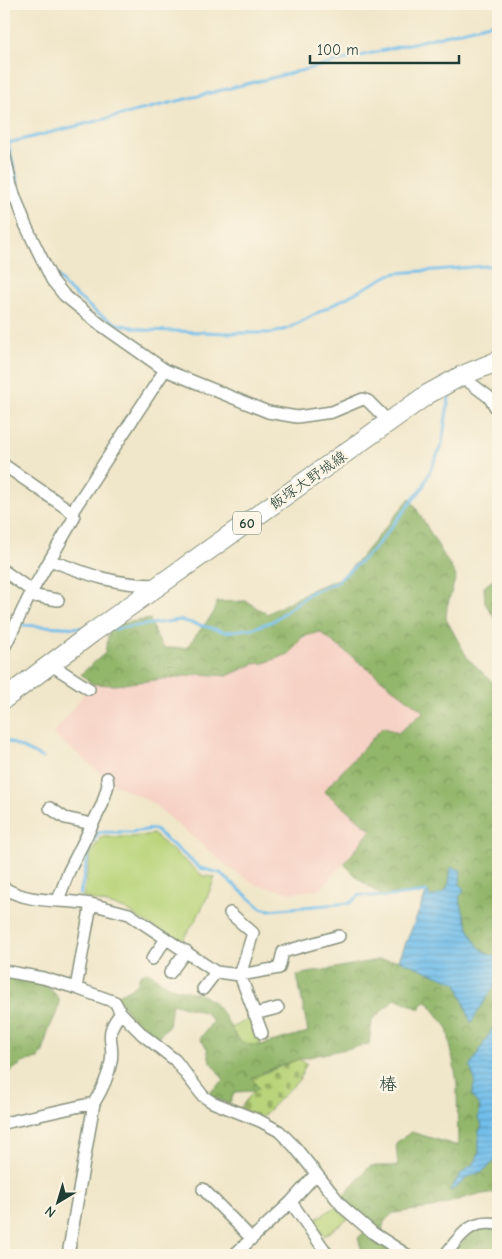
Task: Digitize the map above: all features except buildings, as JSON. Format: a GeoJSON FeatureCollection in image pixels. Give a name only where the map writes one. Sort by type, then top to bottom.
{"type":"FeatureCollection","features":[{"type":"Feature","properties":{"kind":"main road","name":"飯塚大野城線"},"geometry":{"type":"LineString","coordinates":[[4,699],[159,585],[428,394],[461,376],[498,361]]}},
{"type":"Feature","properties":{"kind":"street"},"geometry":{"type":"LineString","coordinates":[[4,152],[7,183],[52,280],[64,295],[101,326],[165,370],[268,412],[298,417],[332,412],[363,399],[368,401],[389,422]]}},
{"type":"Feature","properties":{"kind":"street"},"geometry":{"type":"LineString","coordinates":[[72,512],[165,370]]}},
{"type":"Feature","properties":{"kind":"street"},"geometry":{"type":"LineString","coordinates":[[461,376],[489,397],[498,411]]}},
{"type":"Feature","properties":{"kind":"street"},"geometry":{"type":"LineString","coordinates":[[4,465],[72,512],[74,518],[31,593],[4,648]]}},
{"type":"Feature","properties":{"kind":"street"},"geometry":{"type":"LineString","coordinates":[[50,560],[84,573],[116,582],[132,585],[159,585]]}},
{"type":"Feature","properties":{"kind":"street"},"geometry":{"type":"LineString","coordinates":[[4,571],[31,593],[58,600]]}},
{"type":"Feature","properties":{"kind":"street"},"geometry":{"type":"LineString","coordinates":[[50,664],[90,689]]}},
{"type":"Feature","properties":{"kind":"street"},"geometry":{"type":"LineString","coordinates":[[58,900],[69,871],[102,805],[108,785],[107,778]]}},
{"type":"Feature","properties":{"kind":"street"},"geometry":{"type":"LineString","coordinates":[[50,808],[65,818],[92,824]]}},
{"type":"Feature","properties":{"kind":"street"},"geometry":{"type":"LineString","coordinates":[[4,888],[17,895],[33,898],[72,900],[129,914],[216,972],[240,975],[279,968],[283,952],[339,936]]}},
{"type":"Feature","properties":{"kind":"street"},"geometry":{"type":"LineString","coordinates":[[76,988],[91,904]]}},
{"type":"Feature","properties":{"kind":"street"},"geometry":{"type":"LineString","coordinates":[[230,913],[254,933],[240,975],[262,1033]]}},
{"type":"Feature","properties":{"kind":"street"},"geometry":{"type":"LineString","coordinates":[[152,959],[166,939]]}},
{"type":"Feature","properties":{"kind":"street"},"geometry":{"type":"LineString","coordinates":[[170,973],[186,952]]}},
{"type":"Feature","properties":{"kind":"street"},"geometry":{"type":"LineString","coordinates":[[4,971],[42,978],[115,1002],[122,1013],[143,1035],[175,1060],[203,1096],[212,1102],[260,1121],[279,1131],[294,1146],[344,1208],[373,1232],[407,1255]]}},
{"type":"Feature","properties":{"kind":"street"},"geometry":{"type":"LineString","coordinates":[[204,989],[216,972]]}},
{"type":"Feature","properties":{"kind":"street"},"geometry":{"type":"LineString","coordinates":[[254,1014],[278,1008]]}},
{"type":"Feature","properties":{"kind":"street"},"geometry":{"type":"LineString","coordinates":[[68,1255],[94,1103],[104,1086],[111,1060],[109,1033],[122,1013]]}},
{"type":"Feature","properties":{"kind":"street"},"geometry":{"type":"LineString","coordinates":[[4,1123],[94,1103]]}},
{"type":"Feature","properties":{"kind":"street"},"geometry":{"type":"LineString","coordinates":[[242,1252],[251,1238],[291,1202],[316,1174]]}},
{"type":"Feature","properties":{"kind":"street"},"geometry":{"type":"LineString","coordinates":[[203,1189],[251,1238]]}},
{"type":"Feature","properties":{"kind":"street"},"geometry":{"type":"LineString","coordinates":[[216,1202],[225,1193]]}},
{"type":"Feature","properties":{"kind":"street"},"geometry":{"type":"LineString","coordinates":[[291,1202],[328,1255]]}},
{"type":"Feature","properties":{"kind":"street"},"geometry":{"type":"LineString","coordinates":[[445,1255],[467,1229],[476,1224],[487,1222],[498,1224]]}},
{"type":"Feature","properties":{"kind":"shaded area"},"geometry":{"type":"Polygon","coordinates":[[[320,632],[424,712],[324,791],[372,830],[321,889],[292,893],[257,885],[232,870],[151,802],[114,784],[53,734],[92,684],[115,685],[201,674],[227,676],[253,664],[264,663],[289,654],[302,637],[320,632]]]}},
{"type":"Feature","properties":{"kind":"green space"},"geometry":{"type":"Polygon","coordinates":[[[410,498],[456,576],[447,607],[446,619],[468,659],[498,687],[498,1192],[474,1195],[432,1208],[393,1213],[384,1222],[381,1235],[340,1200],[370,1166],[398,1166],[396,1143],[411,1132],[458,1146],[457,1082],[447,1027],[426,1000],[419,1009],[396,998],[372,1020],[369,1044],[299,1059],[263,1072],[259,1089],[235,1092],[229,1104],[207,1095],[224,1080],[210,1061],[207,1048],[200,1039],[213,1021],[206,1013],[172,1003],[169,1025],[155,1040],[139,1028],[116,996],[137,985],[140,975],[147,972],[166,985],[204,996],[215,1004],[237,1039],[260,1045],[308,1032],[297,975],[378,960],[399,960],[427,892],[383,897],[359,879],[344,864],[371,830],[324,791],[383,727],[398,733],[424,712],[320,632],[302,637],[289,654],[264,663],[253,664],[227,676],[201,674],[115,685],[92,684],[81,674],[105,653],[110,625],[150,619],[155,634],[163,648],[186,648],[213,614],[217,602],[246,601],[267,614],[315,588],[341,578],[410,498]]]}},
{"type":"Feature","properties":{"kind":"green space"},"geometry":{"type":"Polygon","coordinates":[[[498,576],[498,623],[485,603],[484,587],[498,576]]]}},
{"type":"Feature","properties":{"kind":"green space"},"geometry":{"type":"Polygon","coordinates":[[[153,834],[203,876],[215,877],[200,912],[179,944],[125,909],[83,897],[91,853],[101,837],[133,837],[153,834]]]}},
{"type":"Feature","properties":{"kind":"green space"},"geometry":{"type":"Polygon","coordinates":[[[4,972],[41,979],[59,998],[59,1003],[47,1033],[41,1056],[38,1059],[23,1063],[4,1075],[4,972]]]}},
{"type":"Feature","properties":{"kind":"green space"},"geometry":{"type":"Polygon","coordinates":[[[251,1018],[260,1045],[250,1045],[242,1042],[231,1028],[251,1018]]]}},
{"type":"Feature","properties":{"kind":"green space"},"geometry":{"type":"Polygon","coordinates":[[[299,1059],[307,1063],[299,1080],[261,1118],[240,1108],[254,1091],[259,1089],[252,1078],[299,1059]]]}},
{"type":"Feature","properties":{"kind":"green space"},"geometry":{"type":"Polygon","coordinates":[[[335,1207],[348,1219],[324,1236],[313,1221],[335,1207]]]}},
{"type":"Feature","properties":{"kind":"green space"},"geometry":{"type":"Polygon","coordinates":[[[498,1227],[498,1255],[450,1255],[476,1228],[498,1227]]]}},
{"type":"Feature","properties":{"kind":"green space"},"geometry":{"type":"Polygon","coordinates":[[[364,1232],[402,1255],[344,1255],[363,1254],[358,1238],[364,1232]]]}},
{"type":"Feature","properties":{"kind":"water"},"geometry":{"type":"Polygon","coordinates":[[[451,867],[461,870],[460,884],[464,890],[459,898],[471,934],[482,950],[498,956],[498,980],[471,1023],[457,983],[399,960],[427,892],[431,897],[445,892],[449,883],[451,867]]]}},
{"type":"Feature","properties":{"kind":"water"},"geometry":{"type":"Polygon","coordinates":[[[498,1019],[498,1162],[492,1163],[483,1171],[469,1177],[455,1189],[449,1191],[460,1175],[475,1162],[479,1153],[479,1132],[482,1126],[478,1118],[480,1107],[472,1096],[475,1080],[470,1067],[498,1019]]]}},
{"type":"Feature","properties":{"kind":"waterway"},"geometry":{"type":"LineString","coordinates":[[8,143],[498,22]]}},
{"type":"Feature","properties":{"kind":"waterway"},"geometry":{"type":"LineString","coordinates":[[4,127],[22,200]]}},
{"type":"Feature","properties":{"kind":"waterway"},"geometry":{"type":"LineString","coordinates":[[52,267],[65,286],[97,313],[118,324],[145,330],[272,333],[289,328],[389,275],[498,265]]}},
{"type":"Feature","properties":{"kind":"waterway"},"geometry":{"type":"LineString","coordinates":[[113,629],[180,620],[226,632],[254,628],[273,621],[310,593],[337,582],[374,549],[423,487],[442,444],[449,397]]}},
{"type":"Feature","properties":{"kind":"waterway"},"geometry":{"type":"LineString","coordinates":[[4,615],[10,621]]}},
{"type":"Feature","properties":{"kind":"waterway"},"geometry":{"type":"LineString","coordinates":[[19,625],[84,628]]}},
{"type":"Feature","properties":{"kind":"waterway"},"geometry":{"type":"LineString","coordinates":[[4,739],[43,758]]}},
{"type":"Feature","properties":{"kind":"waterway"},"geometry":{"type":"LineString","coordinates":[[80,895],[90,846],[99,832],[131,832],[154,829],[200,868],[220,873],[261,908],[268,910],[350,903],[360,895],[383,897],[427,892]]}},
{"type":"Feature","properties":{"kind":"district","name":"椿"},"geometry":{"type":"Point","coordinates":[388,1084]}}]}
